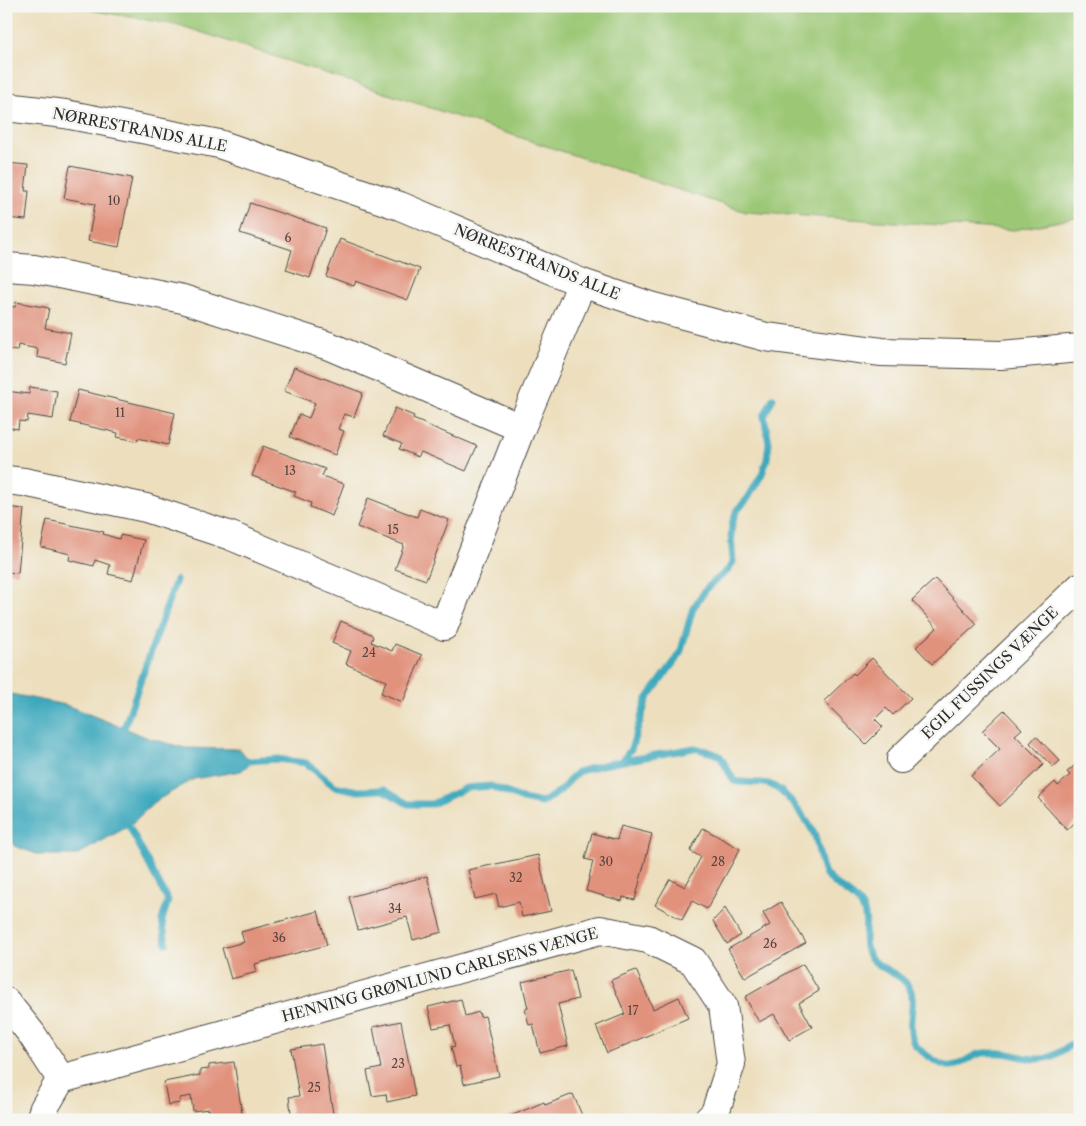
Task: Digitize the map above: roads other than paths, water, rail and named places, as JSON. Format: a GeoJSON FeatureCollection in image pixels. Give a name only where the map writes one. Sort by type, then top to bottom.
{"type":"FeatureCollection","features":[{"type":"Feature","properties":{"kind":"street","name":"NØRRESTRANDS ALLE"},"geometry":{"type":"LineString","coordinates":[[6,107],[65,114],[219,144],[400,206],[582,283],[650,306],[766,337],[882,352],[1001,354],[1080,348]]}},
{"type":"Feature","properties":{"kind":"street"},"geometry":{"type":"LineString","coordinates":[[6,267],[34,269],[183,298],[329,346],[521,428]]}},
{"type":"Feature","properties":{"kind":"street"},"geometry":{"type":"LineString","coordinates":[[6,480],[24,482],[146,508],[231,536],[444,626],[521,428],[582,283]]}},
{"type":"Feature","properties":{"kind":"street","name":"EGIL FUSSINGS VÆNGE"},"geometry":{"type":"LineString","coordinates":[[901,758],[1080,587]]}},
{"type":"Feature","properties":{"kind":"street","name":"HENNING GRØNLUND CARLSENS VÆNGE"},"geometry":{"type":"LineString","coordinates":[[61,1079],[600,930],[648,939],[693,961],[723,1006],[731,1064],[716,1113],[708,1120]]}},
{"type":"Feature","properties":{"kind":"street"},"geometry":{"type":"LineString","coordinates":[[6,1002],[61,1079],[44,1108],[40,1120]]}},
{"type":"Feature","properties":{"kind":"water"},"geometry":{"type":"Polygon","coordinates":[[[6,693],[66,705],[149,738],[185,748],[240,749],[247,758],[248,765],[241,771],[194,779],[156,801],[129,826],[77,855],[39,855],[14,846],[7,824],[6,693]]]}},
{"type":"Feature","properties":{"kind":"waterway"},"geometry":{"type":"LineString","coordinates":[[622,761],[631,749],[647,699],[680,654],[693,608],[707,588],[728,570],[733,562],[732,524],[736,512],[748,498],[762,474],[767,459],[769,443],[764,416],[773,398]]}},
{"type":"Feature","properties":{"kind":"waterway"},"geometry":{"type":"LineString","coordinates":[[124,728],[176,580]]}},
{"type":"Feature","properties":{"kind":"waterway"},"geometry":{"type":"LineString","coordinates":[[248,761],[278,759],[306,763],[334,786],[358,791],[384,790],[408,804],[432,804],[466,788],[491,786],[523,799],[542,803],[560,791],[577,772],[602,765],[694,748],[710,752],[720,756],[734,781],[768,784],[788,798],[802,814],[815,836],[825,873],[834,883],[855,899],[863,909],[866,920],[865,939],[870,957],[879,965],[901,978],[909,987],[912,1000],[912,1036],[916,1046],[924,1053],[947,1066],[959,1064],[981,1053],[1001,1053],[1043,1059],[1080,1040]]}},
{"type":"Feature","properties":{"kind":"waterway"},"geometry":{"type":"LineString","coordinates":[[129,826],[168,901],[162,920],[166,943]]}}]}
